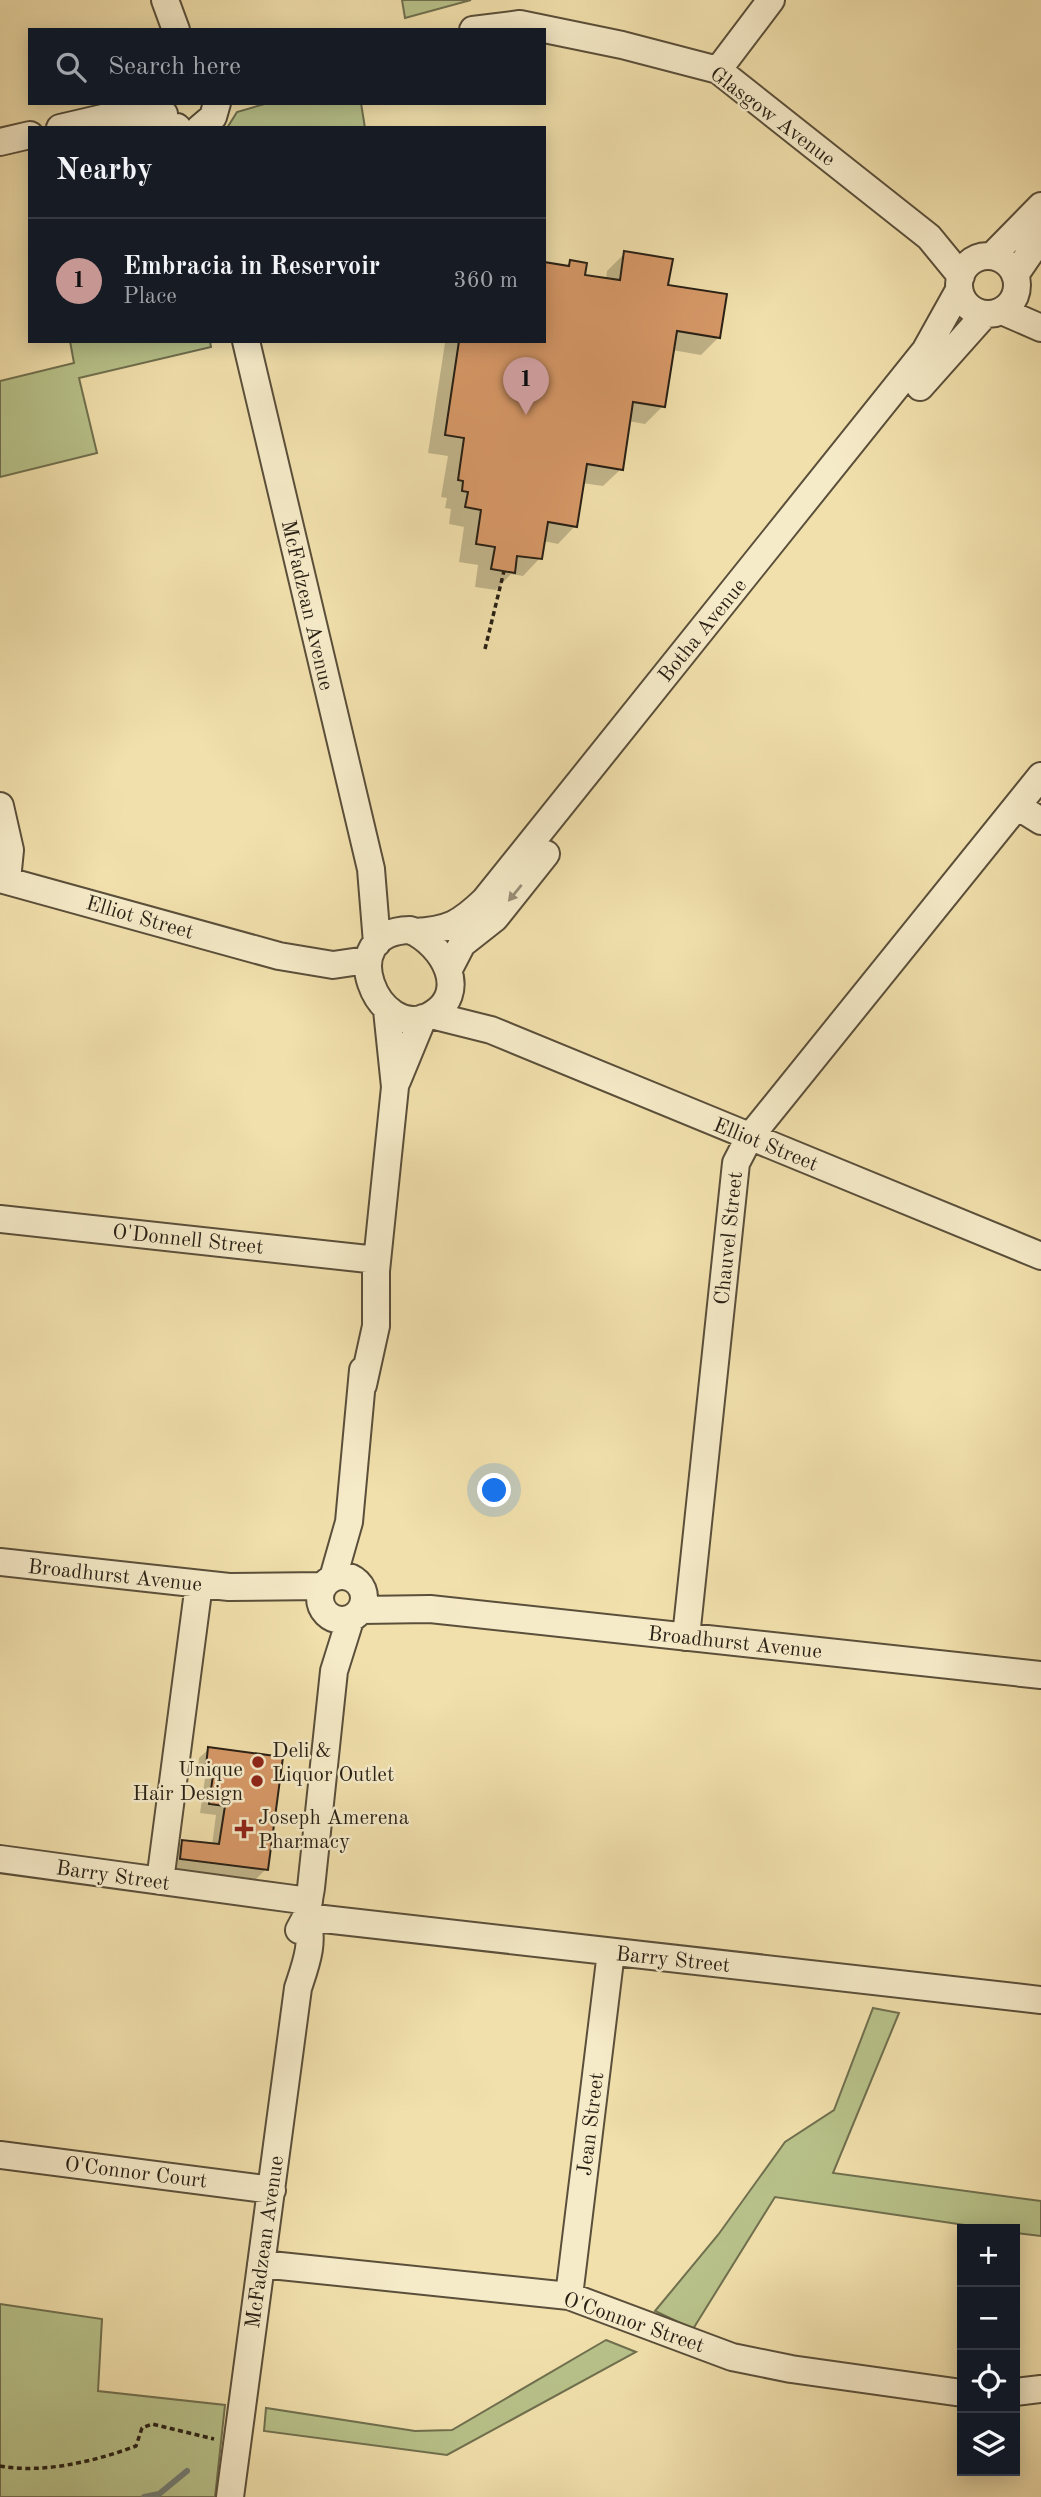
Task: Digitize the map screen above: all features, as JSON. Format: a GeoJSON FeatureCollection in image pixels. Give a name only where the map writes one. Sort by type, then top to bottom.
{"type":"FeatureCollection","features":[{"type":"Feature","properties":{"kind":"street"},"geometry":{"type":"LineString","coordinates":[[718,70],[771,0]]}},
{"type":"Feature","properties":{"kind":"street","name":"Glasgow Avenue"},"geometry":{"type":"LineString","coordinates":[[477,28],[519,12],[718,70],[972,270]]}},
{"type":"Feature","properties":{"kind":"street"},"geometry":{"type":"LineString","coordinates":[[69,126],[107,117],[134,105]]}},
{"type":"Feature","properties":{"kind":"street"},"geometry":{"type":"LineString","coordinates":[[107,117],[172,120]]}},
{"type":"Feature","properties":{"kind":"street"},"geometry":{"type":"LineString","coordinates":[[0,142],[28,135]]}},
{"type":"Feature","properties":{"kind":"street","name":"Botha Avenue"},"geometry":{"type":"LineString","coordinates":[[831,483],[925,351],[972,270],[1041,206]]}},
{"type":"Feature","properties":{"kind":"street","name":"Botha Avenue"},"geometry":{"type":"LineString","coordinates":[[449,981],[461,944],[495,918],[576,802],[831,483],[940,361],[1005,298],[1041,237]]}},
{"type":"Feature","properties":{"kind":"street"},"geometry":{"type":"LineString","coordinates":[[1006,262],[1005,298],[968,306],[972,270],[1006,262]]}},
{"type":"Feature","properties":{"kind":"street"},"geometry":{"type":"LineString","coordinates":[[1005,298],[1041,326]]}},
{"type":"Feature","properties":{"kind":"street","name":"McFadzean Avenue"},"geometry":{"type":"LineString","coordinates":[[246,343],[371,869],[372,951]]}},
{"type":"Feature","properties":{"kind":"street","name":"Chauvel Street"},"geometry":{"type":"LineString","coordinates":[[686,1636],[736,1163],[749,1138],[1041,776]]}},
{"type":"Feature","properties":{"kind":"street","name":"Botha Avenue"},"geometry":{"type":"LineString","coordinates":[[412,931],[446,930],[468,916],[576,802]]}},
{"type":"Feature","properties":{"kind":"street"},"geometry":{"type":"LineString","coordinates":[[0,806],[10,850],[3,879]]}},
{"type":"Feature","properties":{"kind":"street"},"geometry":{"type":"LineString","coordinates":[[1017,806],[1041,821]]}},
{"type":"Feature","properties":{"kind":"street","name":"McFadzean Avenue"},"geometry":{"type":"LineString","coordinates":[[371,869],[391,909],[412,931]]}},
{"type":"Feature","properties":{"kind":"street","name":"Elliot Street"},"geometry":{"type":"LineString","coordinates":[[3,879],[279,956],[333,965],[372,951]]}},
{"type":"Feature","properties":{"kind":"street"},"geometry":{"type":"LineString","coordinates":[[397,931],[412,931],[439,952],[449,981],[440,1008],[427,1017],[403,1017],[380,1000],[367,975],[372,951],[397,931]]}},
{"type":"Feature","properties":{"kind":"street","name":"Elliot Street"},"geometry":{"type":"LineString","coordinates":[[279,956],[380,1000]]}},
{"type":"Feature","properties":{"kind":"street","name":"Elliot Street"},"geometry":{"type":"LineString","coordinates":[[449,981],[463,1011],[491,1030]]}},
{"type":"Feature","properties":{"kind":"street","name":"McFadzean Avenue"},"geometry":{"type":"LineString","coordinates":[[230,2497],[298,1988],[311,1942],[307,1909],[363,1385],[376,1326],[376,1266],[395,1087],[380,1000]]}},
{"type":"Feature","properties":{"kind":"street","name":"McFadzean Avenue"},"geometry":{"type":"LineString","coordinates":[[395,1087],[427,1017]]}},
{"type":"Feature","properties":{"kind":"street","name":"Elliot Street"},"geometry":{"type":"LineString","coordinates":[[427,1017],[491,1030],[1041,1256]]}},
{"type":"Feature","properties":{"kind":"street","name":"O'Donnell Street"},"geometry":{"type":"LineString","coordinates":[[0,1219],[376,1266]]}},
{"type":"Feature","properties":{"kind":"street","name":"Broadhurst Avenue"},"geometry":{"type":"LineString","coordinates":[[0,1562],[1041,1675]]}},
{"type":"Feature","properties":{"kind":"street"},"geometry":{"type":"LineString","coordinates":[[160,1881],[199,1584]]}},
{"type":"Feature","properties":{"kind":"street","name":"Barry Street"},"geometry":{"type":"LineString","coordinates":[[0,1859],[160,1881],[307,1909],[611,1952],[1041,2000]]}},
{"type":"Feature","properties":{"kind":"street","name":"Jean Street"},"geometry":{"type":"LineString","coordinates":[[569,2296],[611,1952]]}},
{"type":"Feature","properties":{"kind":"street","name":"O'Connor Court"},"geometry":{"type":"LineString","coordinates":[[0,2155],[272,2190]]}},
{"type":"Feature","properties":{"kind":"street","name":"O'Connor Street"},"geometry":{"type":"LineString","coordinates":[[261,2264],[569,2296],[732,2357],[791,2369],[957,2392]]}},
{"type":"Feature","properties":{"kind":"street"},"geometry":{"type":"LineString","coordinates":[[1020,2391],[1041,2389]]}},
{"type":"Feature","properties":{"kind":"path"},"geometry":{"type":"LineString","coordinates":[[485,649],[504,571]]}},
{"type":"Feature","properties":{"kind":"path"},"geometry":{"type":"LineString","coordinates":[[0,2466],[22,2470],[109,2456],[136,2446],[142,2428],[152,2424],[217,2440],[238,2442]]}},
{"type":"Feature","properties":{"kind":"green space"},"geometry":{"type":"Polygon","coordinates":[[[402,0],[471,0],[405,18],[402,0]]]}},
{"type":"Feature","properties":{"kind":"green space"},"geometry":{"type":"Polygon","coordinates":[[[261,105],[361,105],[365,126],[228,126],[237,112],[261,105]]]}},
{"type":"Feature","properties":{"kind":"green space"},"geometry":{"type":"Polygon","coordinates":[[[70,343],[210,343],[211,347],[79,378],[97,453],[0,477],[0,381],[74,363],[70,343]]]}},
{"type":"Feature","properties":{"kind":"green space"},"geometry":{"type":"Polygon","coordinates":[[[873,2008],[899,2013],[833,2173],[1041,2201],[1041,2236],[1020,2234],[1020,2224],[958,2224],[775,2197],[693,2329],[655,2311],[718,2235],[785,2142],[834,2110],[873,2008]]]}},
{"type":"Feature","properties":{"kind":"green space"},"geometry":{"type":"Polygon","coordinates":[[[0,2304],[102,2319],[98,2391],[225,2405],[215,2497],[0,2497],[0,2304]]]}},
{"type":"Feature","properties":{"kind":"green space"},"geometry":{"type":"Polygon","coordinates":[[[606,2340],[636,2352],[447,2455],[264,2431],[266,2408],[415,2431],[452,2430],[606,2340]]]}},
{"type":"Feature","properties":{"kind":"building"},"geometry":{"type":"Polygon","coordinates":[[[624,251],[673,259],[668,285],[727,294],[720,338],[677,331],[665,407],[633,402],[623,470],[587,464],[577,527],[548,522],[542,559],[517,556],[515,573],[491,569],[495,547],[476,544],[481,510],[465,507],[468,492],[462,491],[463,481],[458,480],[464,438],[445,435],[459,343],[546,343],[546,262],[569,266],[570,260],[587,263],[585,275],[620,280],[624,251]]]}},
{"type":"Feature","properties":{"kind":"building"},"geometry":{"type":"Polygon","coordinates":[[[208,1747],[283,1757],[268,1870],[180,1859],[182,1840],[219,1844],[225,1806],[209,1804],[214,1768],[206,1767],[208,1747]]]}},
{"type":"Feature","properties":{"kind":"waterway"},"geometry":{"type":"LineString","coordinates":[[144,2497],[159,2494],[187,2471]]}},
{"type":"Feature","properties":{"kind":"place","name":"Embracia in Reservoir"},"geometry":{"type":"Point","coordinates":[526,415]}},
{"type":"Feature","properties":{"kind":"place","name":"Deli & Liquor Outlet"},"geometry":{"type":"Point","coordinates":[258,1762]}},
{"type":"Feature","properties":{"kind":"place","name":"Unique Hair Design"},"geometry":{"type":"Point","coordinates":[257,1781]}},
{"type":"Feature","properties":{"kind":"place","name":"Joseph Amerena Pharmacy"},"geometry":{"type":"Point","coordinates":[244,1829]}}]}
